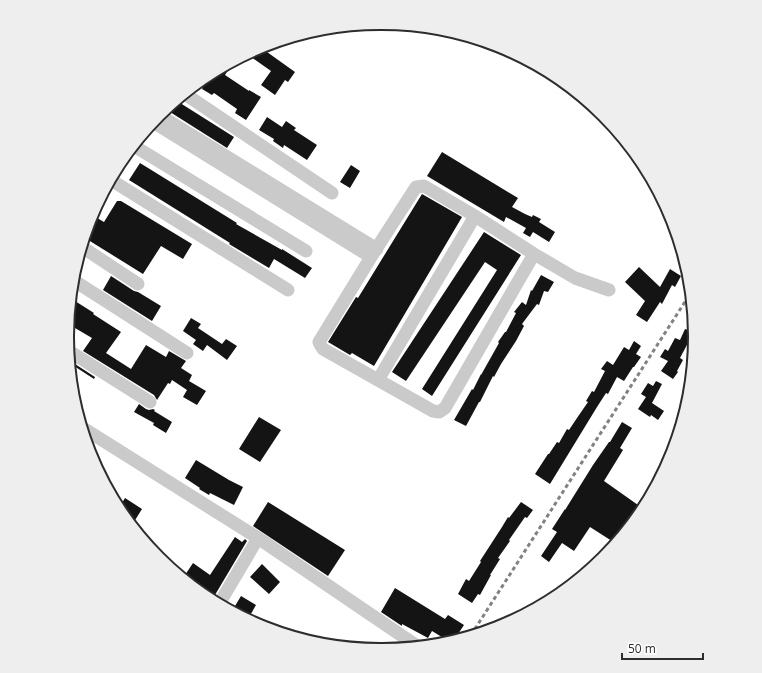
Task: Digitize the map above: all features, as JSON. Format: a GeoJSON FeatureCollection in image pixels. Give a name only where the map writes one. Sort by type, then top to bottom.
{"type":"FeatureCollection","features":[{"type":"Feature","properties":{"kind":"street"},"geometry":{"type":"LineString","coordinates":[[189,97],[332,193]]}},
{"type":"Feature","properties":{"kind":"street"},"geometry":{"type":"LineString","coordinates":[[165,119],[374,253]]}},
{"type":"Feature","properties":{"kind":"street"},"geometry":{"type":"LineString","coordinates":[[159,125],[374,253]]}},
{"type":"Feature","properties":{"kind":"street"},"geometry":{"type":"LineString","coordinates":[[139,149],[306,251]]}},
{"type":"Feature","properties":{"kind":"street"},"geometry":{"type":"LineString","coordinates":[[116,183],[288,290]]}},
{"type":"Feature","properties":{"kind":"street"},"geometry":{"type":"LineString","coordinates":[[534,254],[445,408],[439,412],[433,411],[323,349],[319,342],[416,187],[424,186],[575,278],[609,290]]}},
{"type":"Feature","properties":{"kind":"street"},"geometry":{"type":"LineString","coordinates":[[378,380],[475,216]]}},
{"type":"Feature","properties":{"kind":"street"},"geometry":{"type":"LineString","coordinates":[[87,250],[138,284]]}},
{"type":"Feature","properties":{"kind":"street"},"geometry":{"type":"LineString","coordinates":[[79,284],[187,353]]}},
{"type":"Feature","properties":{"kind":"street"},"geometry":{"type":"LineString","coordinates":[[75,355],[150,402]]}},
{"type":"Feature","properties":{"kind":"street"},"geometry":{"type":"LineString","coordinates":[[90,433],[258,538],[410,641]]}},
{"type":"Feature","properties":{"kind":"street"},"geometry":{"type":"LineString","coordinates":[[222,598],[258,538]]}},
{"type":"Feature","properties":{"kind":"building"},"geometry":{"type":"Polygon","coordinates":[[[267,52],[295,72],[288,82],[285,80],[275,95],[261,85],[271,71],[253,58],[267,52]]]}},
{"type":"Feature","properties":{"kind":"building"},"geometry":{"type":"Polygon","coordinates":[[[227,72],[225,75],[261,97],[246,120],[235,113],[237,109],[214,93],[212,95],[202,89],[227,72]]]}},
{"type":"Feature","properties":{"kind":"building"},"geometry":{"type":"Polygon","coordinates":[[[181,104],[234,137],[227,148],[172,113],[181,104]]]}},
{"type":"Feature","properties":{"kind":"building"},"geometry":{"type":"Polygon","coordinates":[[[267,117],[282,127],[286,121],[296,128],[294,130],[317,145],[307,160],[284,145],[283,148],[273,141],[274,139],[259,130],[267,117]]]}},
{"type":"Feature","properties":{"kind":"building"},"geometry":{"type":"Polygon","coordinates":[[[442,152],[518,198],[512,207],[532,217],[533,215],[541,219],[539,222],[555,232],[549,242],[533,232],[530,237],[523,233],[526,228],[506,217],[504,222],[427,176],[442,152]]]}},
{"type":"Feature","properties":{"kind":"building"},"geometry":{"type":"Polygon","coordinates":[[[140,163],[237,223],[236,224],[282,249],[312,268],[305,278],[274,259],[269,268],[229,244],[230,243],[129,180],[140,163]]]}},
{"type":"Feature","properties":{"kind":"building"},"geometry":{"type":"Polygon","coordinates":[[[351,165],[360,171],[350,188],[340,182],[351,165]]]}},
{"type":"Feature","properties":{"kind":"building"},"geometry":{"type":"Polygon","coordinates":[[[422,194],[462,217],[374,366],[352,353],[350,355],[328,342],[356,297],[358,298],[422,194]]]}},
{"type":"Feature","properties":{"kind":"building"},"geometry":{"type":"Polygon","coordinates":[[[117,201],[121,201],[192,244],[183,259],[161,246],[143,274],[90,241],[98,219],[104,222],[117,201]]]}},
{"type":"Feature","properties":{"kind":"building"},"geometry":{"type":"Polygon","coordinates":[[[484,232],[521,255],[432,396],[422,389],[497,270],[485,262],[406,381],[392,372],[484,232]]]}},
{"type":"Feature","properties":{"kind":"building"},"geometry":{"type":"Polygon","coordinates":[[[639,267],[660,287],[670,269],[681,276],[675,287],[672,285],[662,304],[660,302],[647,322],[636,315],[645,301],[625,282],[639,267]]]}},
{"type":"Feature","properties":{"kind":"building"},"geometry":{"type":"Polygon","coordinates":[[[541,275],[554,282],[548,292],[544,291],[539,305],[537,304],[522,324],[524,326],[516,341],[494,377],[493,376],[466,426],[454,420],[472,389],[473,390],[499,343],[498,342],[506,332],[516,313],[514,312],[522,302],[526,305],[531,290],[532,291],[541,275]]]}},
{"type":"Feature","properties":{"kind":"building"},"geometry":{"type":"Polygon","coordinates":[[[111,276],[161,306],[152,321],[103,290],[111,276]]]}},
{"type":"Feature","properties":{"kind":"building"},"geometry":{"type":"Polygon","coordinates":[[[76,302],[121,332],[106,353],[131,369],[146,345],[166,357],[169,351],[186,361],[181,368],[192,375],[189,381],[206,391],[197,405],[183,397],[187,390],[172,380],[170,384],[168,383],[157,400],[154,395],[83,351],[92,338],[75,328],[74,329],[76,302]]]}},
{"type":"Feature","properties":{"kind":"building"},"geometry":{"type":"Polygon","coordinates":[[[191,318],[201,324],[198,328],[222,344],[226,339],[237,346],[227,360],[207,345],[203,351],[193,344],[196,340],[183,331],[191,318]]]}},
{"type":"Feature","properties":{"kind":"building"},"geometry":{"type":"Polygon","coordinates":[[[685,329],[688,330],[688,344],[680,358],[683,360],[673,379],[661,371],[668,361],[660,357],[665,349],[668,351],[675,338],[680,340],[685,329]]]}},
{"type":"Feature","properties":{"kind":"building"},"geometry":{"type":"Polygon","coordinates":[[[634,341],[641,346],[636,354],[641,357],[624,381],[617,377],[608,394],[606,393],[550,484],[535,474],[548,454],[557,442],[559,443],[567,429],[569,430],[588,402],[586,401],[592,391],[594,392],[605,371],[601,369],[607,361],[613,365],[624,347],[629,350],[634,341]]]}},
{"type":"Feature","properties":{"kind":"building"},"geometry":{"type":"Polygon","coordinates":[[[76,364],[95,377],[94,379],[76,367],[76,364]]]}},
{"type":"Feature","properties":{"kind":"building"},"geometry":{"type":"Polygon","coordinates":[[[656,381],[662,384],[652,403],[664,411],[658,420],[651,415],[650,417],[638,409],[646,397],[641,394],[648,383],[653,386],[656,381]]]}},
{"type":"Feature","properties":{"kind":"building"},"geometry":{"type":"Polygon","coordinates":[[[139,404],[146,409],[155,410],[154,411],[172,422],[166,433],[153,425],[154,423],[134,412],[139,404]]]}},
{"type":"Feature","properties":{"kind":"building"},"geometry":{"type":"Polygon","coordinates":[[[259,417],[281,430],[260,462],[239,449],[259,417]]]}},
{"type":"Feature","properties":{"kind":"building"},"geometry":{"type":"Polygon","coordinates":[[[622,422],[632,428],[620,448],[623,450],[604,481],[637,505],[610,540],[590,527],[574,551],[562,543],[549,562],[541,556],[557,532],[552,529],[593,465],[610,442],[622,422]]]}},
{"type":"Feature","properties":{"kind":"building"},"geometry":{"type":"Polygon","coordinates":[[[196,460],[243,487],[234,505],[210,493],[209,495],[185,478],[196,460]]]}},
{"type":"Feature","properties":{"kind":"building"},"geometry":{"type":"Polygon","coordinates":[[[125,498],[142,509],[135,520],[126,507],[123,502],[125,498]]]}},
{"type":"Feature","properties":{"kind":"building"},"geometry":{"type":"Polygon","coordinates":[[[268,502],[345,550],[328,576],[253,526],[268,502]]]}},
{"type":"Feature","properties":{"kind":"building"},"geometry":{"type":"Polygon","coordinates":[[[521,502],[533,510],[527,518],[525,517],[509,540],[510,541],[498,558],[500,559],[480,595],[478,594],[472,603],[458,594],[466,579],[469,581],[508,517],[509,518],[521,502]]]}},
{"type":"Feature","properties":{"kind":"building"},"geometry":{"type":"Polygon","coordinates":[[[235,537],[242,542],[245,539],[247,541],[216,594],[186,573],[193,563],[210,575],[235,537]]]}},
{"type":"Feature","properties":{"kind":"building"},"geometry":{"type":"Polygon","coordinates":[[[262,564],[280,582],[269,594],[250,577],[262,564]]]}},
{"type":"Feature","properties":{"kind":"building"},"geometry":{"type":"Polygon","coordinates":[[[395,588],[445,619],[448,615],[464,625],[458,633],[442,637],[432,631],[428,638],[402,624],[402,626],[381,612],[395,588]]]}},
{"type":"Feature","properties":{"kind":"building"},"geometry":{"type":"Polygon","coordinates":[[[241,596],[256,605],[251,614],[235,606],[241,596]]]}},
{"type":"Feature","properties":{"kind":"railway"},"geometry":{"type":"LineString","coordinates":[[475,628],[686,301]]}}]}
